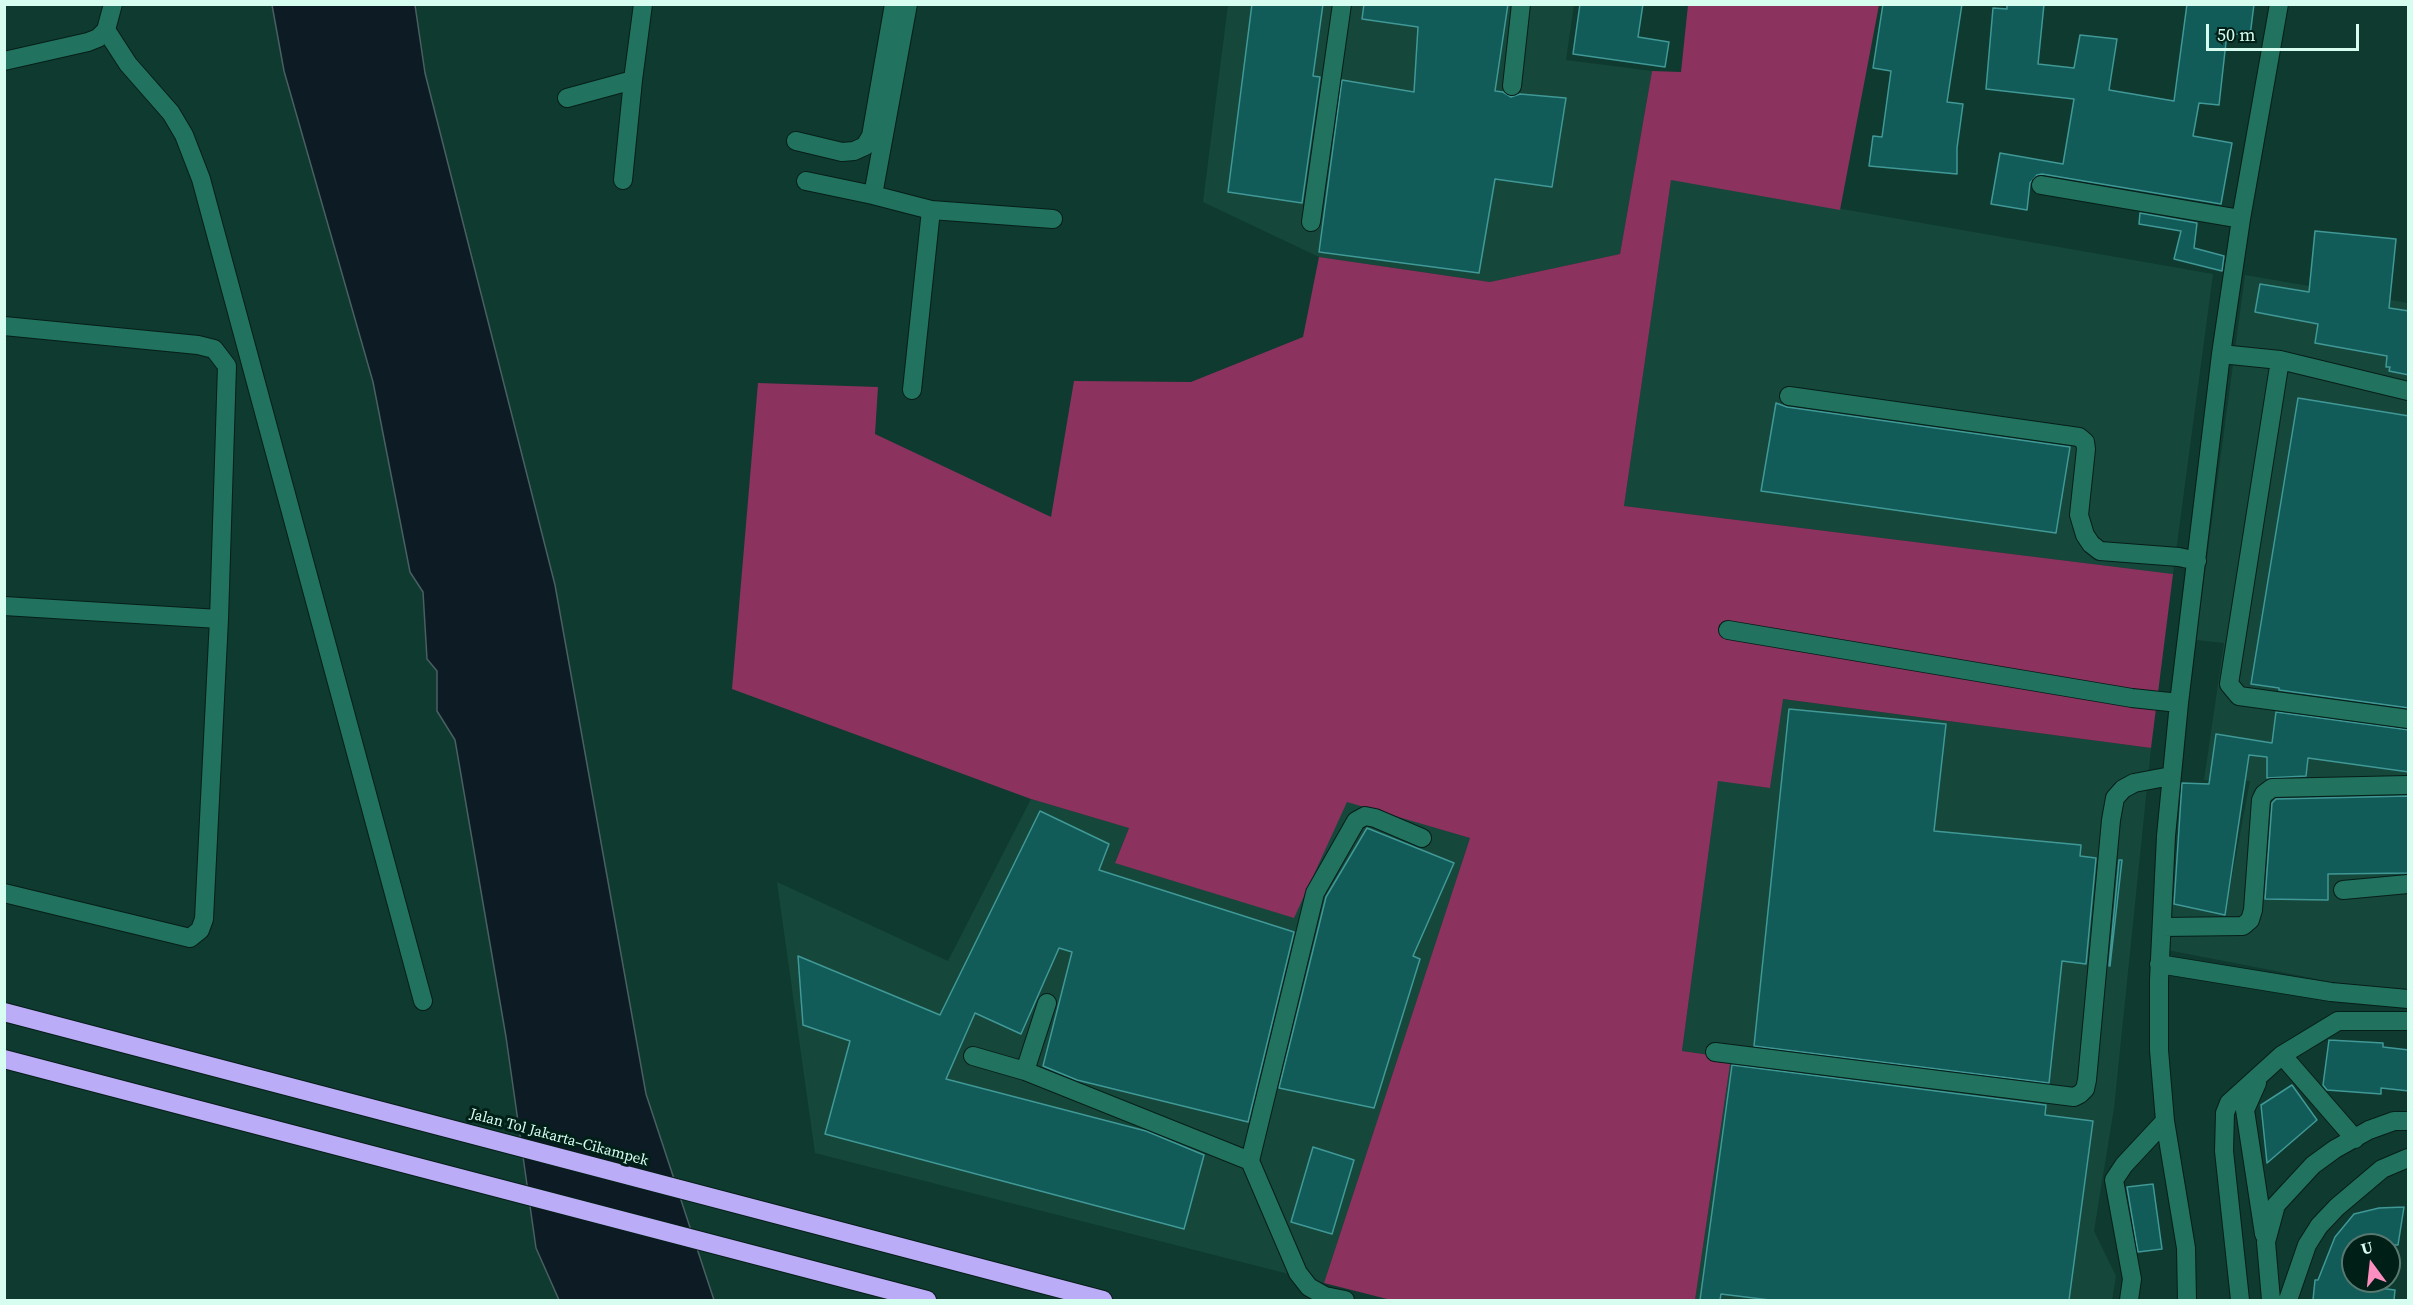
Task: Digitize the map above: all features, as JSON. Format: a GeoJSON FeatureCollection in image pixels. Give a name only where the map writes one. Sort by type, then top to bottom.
{"type":"FeatureCollection","features":[{"type":"Feature","properties":{"kind":"highway","name":"Jalan Tol Jakarta–Cikampek"},"geometry":{"type":"LineString","coordinates":[[4,1012],[1103,1300]]}},
{"type":"Feature","properties":{"kind":"highway"},"geometry":{"type":"LineString","coordinates":[[4,1059],[927,1300]]}},
{"type":"Feature","properties":{"kind":"highway"},"geometry":{"type":"LineString","coordinates":[[1076,1293],[1116,1300]]}},
{"type":"Feature","properties":{"kind":"street"},"geometry":{"type":"LineString","coordinates":[[4,61],[98,38],[106,30],[113,4]]}},
{"type":"Feature","properties":{"kind":"street"},"geometry":{"type":"LineString","coordinates":[[623,180],[643,4]]}},
{"type":"Feature","properties":{"kind":"street"},"geometry":{"type":"LineString","coordinates":[[796,141],[842,152],[854,151],[865,146],[871,136],[894,4]]}},
{"type":"Feature","properties":{"kind":"street"},"geometry":{"type":"LineString","coordinates":[[873,195],[908,4]]}},
{"type":"Feature","properties":{"kind":"street"},"geometry":{"type":"LineString","coordinates":[[1311,222],[1342,4]]}},
{"type":"Feature","properties":{"kind":"street"},"geometry":{"type":"LineString","coordinates":[[1512,86],[1521,4]]}},
{"type":"Feature","properties":{"kind":"street"},"geometry":{"type":"LineString","coordinates":[[2187,1300],[2186,1248],[2165,1121],[2158,1050],[2160,964],[2171,777],[2221,354],[2241,219],[2278,4]]}},
{"type":"Feature","properties":{"kind":"street"},"geometry":{"type":"LineString","coordinates":[[106,30],[128,64],[171,113],[184,135],[201,179],[423,1002]]}},
{"type":"Feature","properties":{"kind":"street"},"geometry":{"type":"LineString","coordinates":[[567,98],[633,80]]}},
{"type":"Feature","properties":{"kind":"street"},"geometry":{"type":"LineString","coordinates":[[806,181],[931,210],[1053,219]]}},
{"type":"Feature","properties":{"kind":"street"},"geometry":{"type":"LineString","coordinates":[[2042,185],[2241,219]]}},
{"type":"Feature","properties":{"kind":"street"},"geometry":{"type":"LineString","coordinates":[[912,390],[931,210]]}},
{"type":"Feature","properties":{"kind":"street"},"geometry":{"type":"LineString","coordinates":[[4,326],[198,345],[214,349],[227,366],[219,619],[204,919],[200,930],[190,938],[4,893]]}},
{"type":"Feature","properties":{"kind":"street"},"geometry":{"type":"LineString","coordinates":[[2221,354],[2280,360],[2409,390]]}},
{"type":"Feature","properties":{"kind":"street"},"geometry":{"type":"LineString","coordinates":[[2280,360],[2229,684],[2239,696],[2409,719]]}},
{"type":"Feature","properties":{"kind":"street"},"geometry":{"type":"LineString","coordinates":[[1789,396],[2079,436],[2085,442],[2086,449],[2080,525],[2091,544],[2100,551],[2179,557],[2198,561]]}},
{"type":"Feature","properties":{"kind":"street"},"geometry":{"type":"LineString","coordinates":[[4,606],[219,619]]}},
{"type":"Feature","properties":{"kind":"street"},"geometry":{"type":"LineString","coordinates":[[1728,630],[2132,698],[2179,703]]}},
{"type":"Feature","properties":{"kind":"street"},"geometry":{"type":"LineString","coordinates":[[1715,1052],[2074,1096],[2080,1094],[2085,1089],[2087,1080],[2115,798],[2123,789],[2134,783],[2171,777]]}},
{"type":"Feature","properties":{"kind":"street"},"geometry":{"type":"LineString","coordinates":[[2162,927],[2243,926],[2250,920],[2253,910],[2261,800],[2264,794],[2272,788],[2409,785]]}},
{"type":"Feature","properties":{"kind":"street"},"geometry":{"type":"LineString","coordinates":[[1345,1300],[1325,1296],[1309,1287],[1298,1273],[1250,1161],[1315,893],[1356,821],[1365,816],[1422,838]]}},
{"type":"Feature","properties":{"kind":"street"},"geometry":{"type":"LineString","coordinates":[[2343,890],[2409,884]]}},
{"type":"Feature","properties":{"kind":"street"},"geometry":{"type":"LineString","coordinates":[[2160,964],[2331,992],[2409,999]]}},
{"type":"Feature","properties":{"kind":"street"},"geometry":{"type":"LineString","coordinates":[[1025,1071],[1047,1003]]}},
{"type":"Feature","properties":{"kind":"street"},"geometry":{"type":"LineString","coordinates":[[2240,1300],[2224,1151],[2225,1113],[2229,1103],[2282,1054],[2338,1021],[2409,1021]]}},
{"type":"Feature","properties":{"kind":"street"},"geometry":{"type":"LineString","coordinates":[[2282,1054],[2355,1139]]}},
{"type":"Feature","properties":{"kind":"street"},"geometry":{"type":"LineString","coordinates":[[973,1056],[1025,1071],[1250,1161]]}},
{"type":"Feature","properties":{"kind":"street"},"geometry":{"type":"LineString","coordinates":[[2267,1067],[2253,1090],[2245,1110],[2266,1242],[2271,1300]]}},
{"type":"Feature","properties":{"kind":"street"},"geometry":{"type":"LineString","coordinates":[[2129,1300],[2132,1279],[2114,1180],[2124,1165],[2165,1121]]}},
{"type":"Feature","properties":{"kind":"street"},"geometry":{"type":"LineString","coordinates":[[2266,1242],[2276,1205],[2313,1165],[2369,1130],[2394,1121],[2409,1121]]}},
{"type":"Feature","properties":{"kind":"street"},"geometry":{"type":"LineString","coordinates":[[2288,1300],[2307,1245],[2319,1226],[2337,1207],[2382,1169],[2409,1158]]}},
{"type":"Feature","properties":{"kind":"shaded area"},"geometry":{"type":"Polygon","coordinates":[[[1228,5],[1574,5],[1566,60],[1652,71],[1620,254],[1490,282],[1319,257],[1203,202],[1228,5]]]}},
{"type":"Feature","properties":{"kind":"shaded area"},"geometry":{"type":"Polygon","coordinates":[[[1688,5],[1879,5],[1840,210],[1671,180],[1624,506],[2173,574],[2151,748],[1783,699],[1770,788],[1718,781],[1682,1051],[1731,1058],[1695,1300],[1391,1300],[1324,1283],[1470,838],[1347,802],[1294,918],[1115,863],[1129,828],[1031,799],[732,689],[758,383],[878,387],[875,434],[1051,517],[1074,381],[1191,382],[1303,337],[1319,257],[1490,282],[1620,254],[1652,71],[1681,72],[1688,5]]]}},
{"type":"Feature","properties":{"kind":"shaded area"},"geometry":{"type":"Polygon","coordinates":[[[1671,179],[2213,274],[2173,574],[1624,506],[1671,179]]]}},
{"type":"Feature","properties":{"kind":"shaded area"},"geometry":{"type":"Polygon","coordinates":[[[2245,275],[2408,303],[2408,991],[2343,984],[2167,950],[2171,903],[2225,914],[2250,781],[2204,780],[2224,643],[2196,640],[2245,275]]]}},
{"type":"Feature","properties":{"kind":"shaded area"},"geometry":{"type":"Polygon","coordinates":[[[1782,699],[2151,748],[2114,1108],[2094,1231],[2116,1276],[2112,1300],[1695,1300],[1731,1058],[1682,1051],[1718,780],[1770,788],[1782,699]]]}},
{"type":"Feature","properties":{"kind":"shaded area"},"geometry":{"type":"Polygon","coordinates":[[[1031,799],[1129,828],[1115,862],[1293,917],[1347,801],[1470,838],[1324,1283],[815,1153],[777,882],[948,961],[1031,799]]]}},
{"type":"Feature","properties":{"kind":"water"},"geometry":{"type":"Polygon","coordinates":[[[272,5],[415,5],[425,73],[555,585],[646,1094],[714,1300],[559,1300],[536,1248],[506,1037],[455,740],[437,711],[437,671],[427,659],[423,592],[410,572],[373,382],[284,71],[272,5]]]}},
{"type":"Feature","properties":{"kind":"building"},"geometry":{"type":"Polygon","coordinates":[[[1252,4],[1323,4],[1313,76],[1320,77],[1302,203],[1228,192],[1252,4]]]}},
{"type":"Feature","properties":{"kind":"building"},"geometry":{"type":"Polygon","coordinates":[[[1364,4],[1508,4],[1495,91],[1503,92],[1511,97],[1520,94],[1566,98],[1552,187],[1495,179],[1479,273],[1319,252],[1342,80],[1414,92],[1418,27],[1362,19],[1364,4]]]}},
{"type":"Feature","properties":{"kind":"building"},"geometry":{"type":"Polygon","coordinates":[[[1580,4],[1643,4],[1638,37],[1669,42],[1665,67],[1573,54],[1580,4]]]}},
{"type":"Feature","properties":{"kind":"building"},"geometry":{"type":"Polygon","coordinates":[[[1883,4],[1962,4],[1947,102],[1963,104],[1957,148],[1957,174],[1869,166],[1873,136],[1882,137],[1891,71],[1873,68],[1883,4]]]}},
{"type":"Feature","properties":{"kind":"building"},"geometry":{"type":"Polygon","coordinates":[[[2007,4],[2044,4],[2038,64],[2074,68],[2080,35],[2117,39],[2109,90],[2174,101],[2187,4],[2254,4],[2250,36],[2227,33],[2219,105],[2199,103],[2193,136],[2232,143],[2221,204],[2042,174],[2037,175],[2030,183],[2027,210],[1991,204],[2000,153],[2063,164],[2074,99],[1986,89],[1993,8],[2007,9],[2007,4]]]}},
{"type":"Feature","properties":{"kind":"building"},"geometry":{"type":"Polygon","coordinates":[[[2140,213],[2197,223],[2194,248],[2224,256],[2222,271],[2174,259],[2181,231],[2139,224],[2140,213]]]}},
{"type":"Feature","properties":{"kind":"building"},"geometry":{"type":"Polygon","coordinates":[[[2315,231],[2396,239],[2389,308],[2409,311],[2409,375],[2389,371],[2390,367],[2386,367],[2387,356],[2315,343],[2318,324],[2255,312],[2260,284],[2309,292],[2315,231]]]}},
{"type":"Feature","properties":{"kind":"building"},"geometry":{"type":"Polygon","coordinates":[[[2298,398],[2409,416],[2409,708],[2251,684],[2298,398]]]}},
{"type":"Feature","properties":{"kind":"building"},"geometry":{"type":"Polygon","coordinates":[[[1776,403],[1787,407],[2070,447],[2056,533],[1761,491],[1776,403]]]}},
{"type":"Feature","properties":{"kind":"building"},"geometry":{"type":"Polygon","coordinates":[[[1789,709],[1946,724],[1934,831],[2081,845],[2080,856],[2096,858],[2086,964],[2062,961],[2049,1083],[1754,1046],[1789,709]]]}},
{"type":"Feature","properties":{"kind":"building"},"geometry":{"type":"Polygon","coordinates":[[[2276,712],[2409,730],[2409,772],[2308,758],[2306,776],[2267,778],[2267,757],[2249,755],[2225,915],[2174,904],[2182,783],[2209,784],[2216,734],[2272,743],[2276,712]]]}},
{"type":"Feature","properties":{"kind":"building"},"geometry":{"type":"Polygon","coordinates":[[[2409,796],[2409,873],[2328,874],[2328,900],[2265,899],[2272,803],[2276,799],[2409,796]]]}},
{"type":"Feature","properties":{"kind":"building"},"geometry":{"type":"Polygon","coordinates":[[[1040,811],[1109,844],[1099,870],[1294,932],[1248,1122],[1077,1080],[1043,1066],[1072,952],[1059,948],[1021,1034],[975,1013],[946,1079],[1146,1131],[1204,1155],[1184,1229],[825,1134],[850,1041],[803,1025],[798,956],[940,1015],[1040,811]]]}},
{"type":"Feature","properties":{"kind":"building"},"geometry":{"type":"Polygon","coordinates":[[[1367,828],[1454,863],[1413,956],[1420,959],[1374,1108],[1279,1088],[1326,897],[1367,828]]]}},
{"type":"Feature","properties":{"kind":"building"},"geometry":{"type":"Polygon","coordinates":[[[2119,860],[2122,860],[2109,966],[2119,860]]]}},
{"type":"Feature","properties":{"kind":"building"},"geometry":{"type":"Polygon","coordinates":[[[2329,1040],[2383,1043],[2383,1047],[2409,1050],[2409,1091],[2381,1088],[2381,1094],[2327,1090],[2323,1085],[2329,1040]]]}},
{"type":"Feature","properties":{"kind":"building"},"geometry":{"type":"Polygon","coordinates":[[[1732,1065],[2046,1105],[2045,1115],[2093,1121],[2069,1300],[1770,1300],[1721,1294],[1720,1300],[1700,1300],[1732,1065]]]}},
{"type":"Feature","properties":{"kind":"building"},"geometry":{"type":"Polygon","coordinates":[[[2292,1085],[2317,1120],[2267,1163],[2261,1105],[2292,1085]]]}},
{"type":"Feature","properties":{"kind":"building"},"geometry":{"type":"Polygon","coordinates":[[[1313,1147],[1354,1160],[1332,1234],[1291,1222],[1313,1147]]]}},
{"type":"Feature","properties":{"kind":"building"},"geometry":{"type":"Polygon","coordinates":[[[2153,1184],[2162,1249],[2138,1252],[2127,1187],[2153,1184]]]}},
{"type":"Feature","properties":{"kind":"building"},"geometry":{"type":"Polygon","coordinates":[[[2404,1207],[2400,1233],[2341,1233],[2341,1293],[2395,1293],[2394,1300],[2313,1300],[2315,1280],[2318,1280],[2335,1237],[2354,1214],[2379,1208],[2404,1207]]]}}]}
